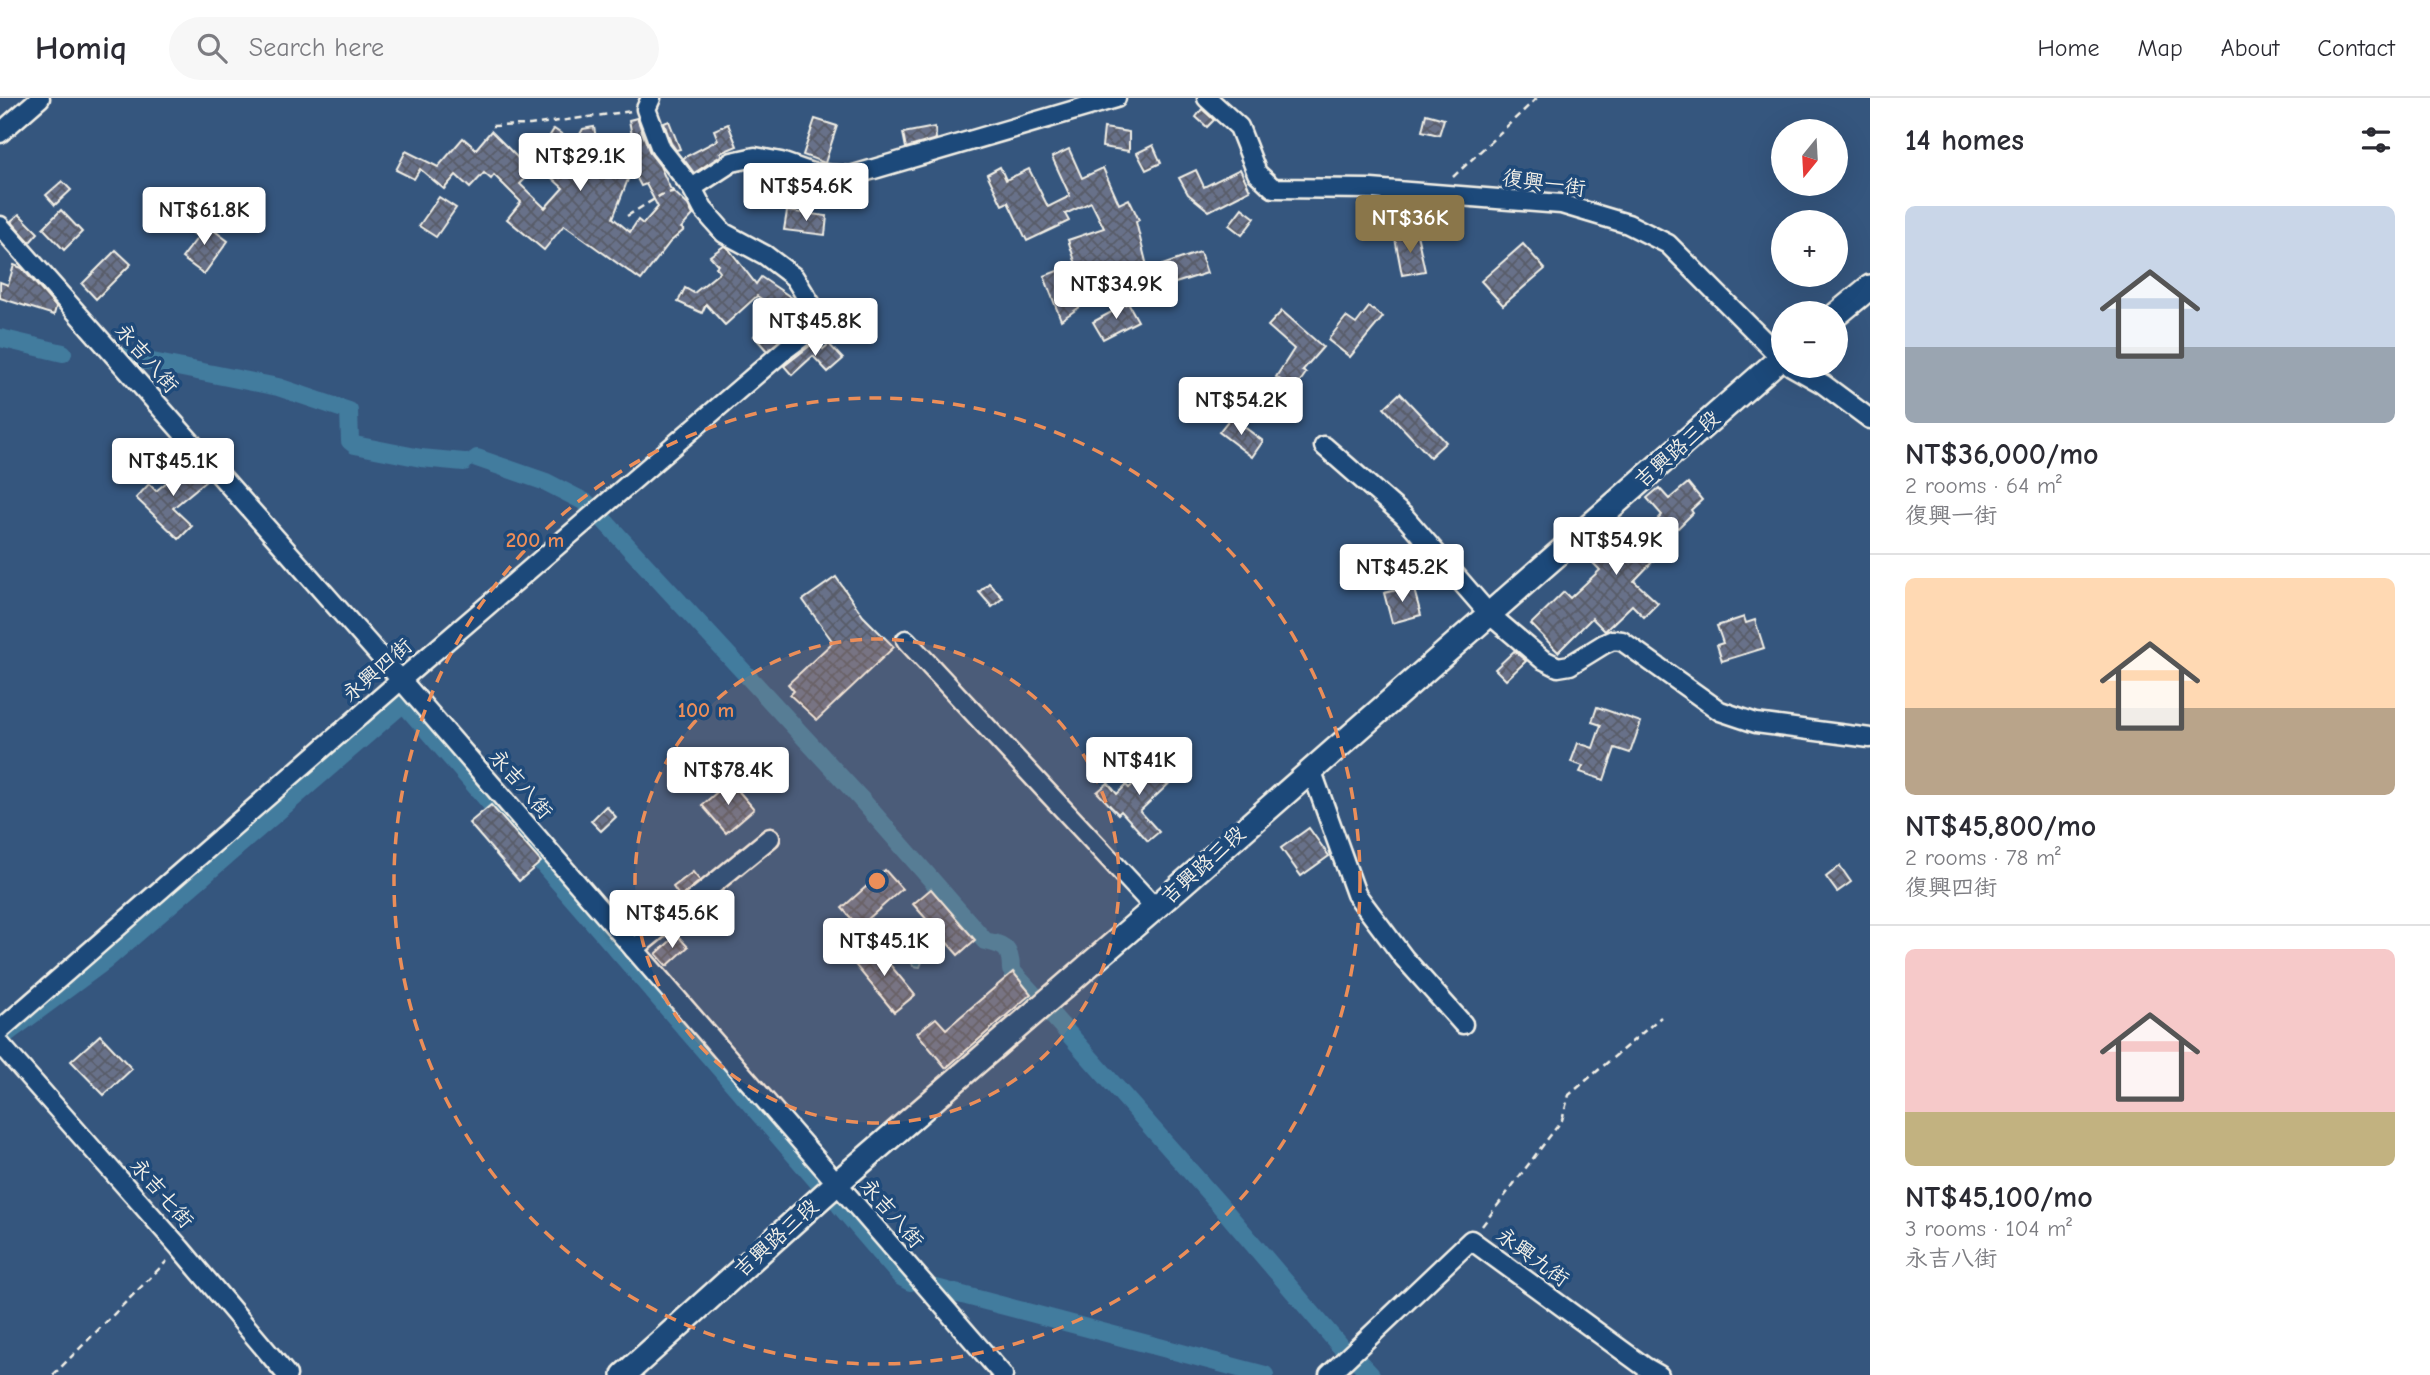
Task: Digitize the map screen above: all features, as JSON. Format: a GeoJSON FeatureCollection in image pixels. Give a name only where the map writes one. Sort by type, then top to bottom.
{"type":"FeatureCollection","features":[{"type":"Feature","properties":{"kind":"street"},"geometry":{"type":"LineString","coordinates":[[0,134],[40,98]]}},
{"type":"Feature","properties":{"kind":"street"},"geometry":{"type":"LineString","coordinates":[[649,103],[661,149],[692,188],[732,162],[755,157],[781,162],[812,173],[850,176],[1116,98]]}},
{"type":"Feature","properties":{"kind":"street","name":"復興一街"},"geometry":{"type":"LineString","coordinates":[[1207,98],[1239,127],[1257,173],[1273,188],[1371,189],[1561,204],[1628,224],[1668,244],[1771,346]]}},
{"type":"Feature","properties":{"kind":"street","name":"永興四街"},"geometry":{"type":"LineString","coordinates":[[0,1030],[401,680],[787,348],[818,325],[819,317],[794,277],[765,255],[724,233],[703,209],[692,188]]}},
{"type":"Feature","properties":{"kind":"street","name":"永吉八街"},"geometry":{"type":"LineString","coordinates":[[0,226],[401,680],[1003,1375]]}},
{"type":"Feature","properties":{"kind":"street"},"geometry":{"type":"LineString","coordinates":[[1848,305],[1870,288]]}},
{"type":"Feature","properties":{"kind":"street","name":"吉興路三段"},"geometry":{"type":"LineString","coordinates":[[624,1375],[836,1184],[1489,614],[1771,372]]}},
{"type":"Feature","properties":{"kind":"street","name":"復興一街"},"geometry":{"type":"LineString","coordinates":[[1813,378],[1870,419]]}},
{"type":"Feature","properties":{"kind":"street"},"geometry":{"type":"LineString","coordinates":[[1324,446],[1404,516],[1489,614],[1542,659],[1558,667],[1570,665],[1604,643],[1622,641],[1720,711],[1756,723],[1870,738]]}},
{"type":"Feature","properties":{"kind":"street"},"geometry":{"type":"LineString","coordinates":[[906,640],[1155,908]]}},
{"type":"Feature","properties":{"kind":"street"},"geometry":{"type":"LineString","coordinates":[[1311,769],[1356,894],[1404,958],[1463,1024]]}},
{"type":"Feature","properties":{"kind":"street"},"geometry":{"type":"LineString","coordinates":[[634,949],[770,838]]}},
{"type":"Feature","properties":{"kind":"street","name":"永吉七街"},"geometry":{"type":"LineString","coordinates":[[0,1044],[180,1248],[287,1375]]}},
{"type":"Feature","properties":{"kind":"street","name":"永興九街"},"geometry":{"type":"LineString","coordinates":[[1329,1375],[1471,1240],[1659,1375]]}},
{"type":"Feature","properties":{"kind":"path"},"geometry":{"type":"LineString","coordinates":[[1436,194],[1537,98]]}},
{"type":"Feature","properties":{"kind":"path"},"geometry":{"type":"LineString","coordinates":[[492,126],[530,125],[649,103]]}},
{"type":"Feature","properties":{"kind":"path"},"geometry":{"type":"LineString","coordinates":[[627,216],[661,194],[692,188]]}},
{"type":"Feature","properties":{"kind":"path"},"geometry":{"type":"LineString","coordinates":[[1471,1240],[1562,1120],[1569,1095],[1661,1017]]}},
{"type":"Feature","properties":{"kind":"path"},"geometry":{"type":"LineString","coordinates":[[53,1375],[180,1248]]}},
{"type":"Feature","properties":{"kind":"water"},"geometry":{"type":"Polygon","coordinates":[[[900,920],[912,924],[935,956],[924,957],[920,967],[913,966],[908,952],[891,945],[884,938],[885,929],[900,920]]]}},
{"type":"Feature","properties":{"kind":"building"},"geometry":{"type":"Polygon","coordinates":[[[1202,109],[1214,120],[1207,127],[1196,117],[1202,109]]]}},
{"type":"Feature","properties":{"kind":"building"},"geometry":{"type":"Polygon","coordinates":[[[1426,114],[1444,119],[1439,135],[1422,131],[1426,114]]]}},
{"type":"Feature","properties":{"kind":"building"},"geometry":{"type":"Polygon","coordinates":[[[637,118],[650,153],[660,166],[670,188],[688,205],[693,215],[681,228],[684,230],[670,242],[641,280],[564,225],[544,250],[507,219],[521,202],[494,175],[491,179],[484,173],[470,188],[456,175],[444,189],[420,169],[414,179],[396,170],[406,151],[438,167],[463,138],[476,149],[491,131],[532,172],[520,184],[545,208],[563,188],[544,171],[557,157],[543,147],[554,129],[575,143],[583,129],[594,127],[597,144],[632,136],[629,120],[637,118]],[[632,169],[613,218],[630,232],[638,220],[643,224],[658,207],[646,184],[641,186],[632,169]]]}},
{"type":"Feature","properties":{"kind":"building"},"geometry":{"type":"Polygon","coordinates":[[[815,119],[837,126],[825,163],[803,155],[815,119]]]}},
{"type":"Feature","properties":{"kind":"building"},"geometry":{"type":"Polygon","coordinates":[[[669,121],[680,149],[676,150],[671,143],[664,123],[669,121]]]}},
{"type":"Feature","properties":{"kind":"building"},"geometry":{"type":"Polygon","coordinates":[[[728,124],[737,146],[720,153],[722,155],[694,173],[683,158],[718,140],[714,130],[728,124]]]}},
{"type":"Feature","properties":{"kind":"building"},"geometry":{"type":"Polygon","coordinates":[[[935,127],[936,139],[906,148],[903,133],[935,127]]]}},
{"type":"Feature","properties":{"kind":"building"},"geometry":{"type":"Polygon","coordinates":[[[1104,128],[1129,132],[1129,151],[1102,147],[1104,128]]]}},
{"type":"Feature","properties":{"kind":"building"},"geometry":{"type":"Polygon","coordinates":[[[1153,145],[1161,163],[1146,170],[1137,153],[1153,145]]]}},
{"type":"Feature","properties":{"kind":"building"},"geometry":{"type":"Polygon","coordinates":[[[1069,149],[1082,178],[1103,168],[1119,204],[1129,199],[1139,220],[1136,222],[1148,270],[1200,252],[1207,273],[1153,290],[1155,299],[1146,302],[1135,269],[1061,320],[1044,276],[1076,264],[1068,240],[1104,228],[1091,202],[1065,214],[1069,221],[1027,241],[1008,202],[1002,205],[987,174],[1000,167],[1006,180],[1029,169],[1048,207],[1070,196],[1052,157],[1069,149]]]}},
{"type":"Feature","properties":{"kind":"building"},"geometry":{"type":"Polygon","coordinates":[[[1240,169],[1250,190],[1209,211],[1188,194],[1179,178],[1196,170],[1204,187],[1240,169]]]}},
{"type":"Feature","properties":{"kind":"building"},"geometry":{"type":"Polygon","coordinates":[[[62,181],[71,190],[55,205],[46,195],[62,181]]]}},
{"type":"Feature","properties":{"kind":"building"},"geometry":{"type":"Polygon","coordinates":[[[439,197],[456,208],[436,237],[419,226],[439,197]]]}},
{"type":"Feature","properties":{"kind":"building"},"geometry":{"type":"Polygon","coordinates":[[[1242,208],[1255,218],[1242,235],[1229,225],[1242,208]]]}},
{"type":"Feature","properties":{"kind":"building"},"geometry":{"type":"Polygon","coordinates":[[[61,210],[82,232],[64,250],[43,228],[61,210]]]}},
{"type":"Feature","properties":{"kind":"building"},"geometry":{"type":"Polygon","coordinates":[[[787,211],[827,216],[825,235],[784,230],[787,211]]]}},
{"type":"Feature","properties":{"kind":"building"},"geometry":{"type":"Polygon","coordinates":[[[19,214],[38,233],[30,242],[11,221],[19,214]]]}},
{"type":"Feature","properties":{"kind":"building"},"geometry":{"type":"Polygon","coordinates":[[[199,219],[228,241],[204,274],[182,258],[198,237],[190,231],[199,219]]]}},
{"type":"Feature","properties":{"kind":"building"},"geometry":{"type":"Polygon","coordinates":[[[1417,234],[1425,271],[1402,275],[1395,238],[1417,234]]]}},
{"type":"Feature","properties":{"kind":"building"},"geometry":{"type":"Polygon","coordinates":[[[1523,244],[1545,269],[1503,305],[1481,281],[1523,244]]]}},
{"type":"Feature","properties":{"kind":"building"},"geometry":{"type":"Polygon","coordinates":[[[724,246],[756,284],[761,277],[795,300],[807,319],[767,351],[754,336],[782,313],[757,296],[725,325],[706,304],[702,313],[678,302],[685,288],[694,293],[720,272],[710,256],[724,246]]]}},
{"type":"Feature","properties":{"kind":"building"},"geometry":{"type":"Polygon","coordinates":[[[116,250],[131,264],[96,299],[82,284],[116,250]]]}},
{"type":"Feature","properties":{"kind":"building"},"geometry":{"type":"Polygon","coordinates":[[[14,265],[22,268],[56,307],[54,315],[0,298],[0,282],[8,285],[14,265]]]}},
{"type":"Feature","properties":{"kind":"building"},"geometry":{"type":"Polygon","coordinates":[[[1128,303],[1138,321],[1103,339],[1093,322],[1128,303]]]}},
{"type":"Feature","properties":{"kind":"building"},"geometry":{"type":"Polygon","coordinates":[[[1369,307],[1383,317],[1350,357],[1328,340],[1346,317],[1356,324],[1369,307]]]}},
{"type":"Feature","properties":{"kind":"building"},"geometry":{"type":"Polygon","coordinates":[[[1282,311],[1323,347],[1302,371],[1306,373],[1295,389],[1276,377],[1294,349],[1268,326],[1282,311]]]}},
{"type":"Feature","properties":{"kind":"building"},"geometry":{"type":"Polygon","coordinates":[[[816,341],[823,349],[829,344],[843,359],[828,372],[813,356],[792,375],[784,366],[816,341]]]}},
{"type":"Feature","properties":{"kind":"building"},"geometry":{"type":"Polygon","coordinates":[[[1400,393],[1446,442],[1430,457],[1384,408],[1400,393]]]}},
{"type":"Feature","properties":{"kind":"building"},"geometry":{"type":"Polygon","coordinates":[[[1231,417],[1263,441],[1252,457],[1219,432],[1231,417]]]}},
{"type":"Feature","properties":{"kind":"building"},"geometry":{"type":"Polygon","coordinates":[[[192,461],[207,480],[173,508],[192,526],[179,539],[136,498],[149,484],[156,491],[192,461]]]}},
{"type":"Feature","properties":{"kind":"building"},"geometry":{"type":"Polygon","coordinates":[[[1688,483],[1702,500],[1691,510],[1693,513],[1678,528],[1675,526],[1652,552],[1657,557],[1634,581],[1658,603],[1644,617],[1632,605],[1605,631],[1592,618],[1558,652],[1531,624],[1564,592],[1570,598],[1600,570],[1582,552],[1594,541],[1614,561],[1640,539],[1662,515],[1647,498],[1659,488],[1669,499],[1688,483]]]}},
{"type":"Feature","properties":{"kind":"building"},"geometry":{"type":"Polygon","coordinates":[[[836,577],[863,616],[894,647],[817,720],[790,695],[794,691],[788,684],[833,642],[803,600],[836,577]]]}},
{"type":"Feature","properties":{"kind":"building"},"geometry":{"type":"Polygon","coordinates":[[[989,583],[1003,598],[992,607],[979,592],[989,583]]]}},
{"type":"Feature","properties":{"kind":"building"},"geometry":{"type":"Polygon","coordinates":[[[1413,586],[1421,615],[1392,623],[1384,593],[1413,586]]]}},
{"type":"Feature","properties":{"kind":"building"},"geometry":{"type":"Polygon","coordinates":[[[1744,617],[1746,623],[1755,620],[1764,648],[1722,661],[1717,645],[1723,643],[1717,626],[1744,617]]]}},
{"type":"Feature","properties":{"kind":"building"},"geometry":{"type":"Polygon","coordinates":[[[1514,651],[1526,661],[1506,680],[1495,669],[1514,651]]]}},
{"type":"Feature","properties":{"kind":"building"},"geometry":{"type":"Polygon","coordinates":[[[1597,707],[1641,722],[1630,753],[1615,748],[1604,780],[1580,772],[1583,766],[1571,762],[1578,743],[1593,748],[1601,725],[1592,722],[1597,707]]]}},
{"type":"Feature","properties":{"kind":"building"},"geometry":{"type":"Polygon","coordinates":[[[1159,760],[1175,778],[1140,811],[1159,832],[1148,841],[1121,811],[1118,814],[1097,792],[1108,783],[1117,794],[1126,785],[1129,788],[1159,760]]]}},
{"type":"Feature","properties":{"kind":"building"},"geometry":{"type":"Polygon","coordinates":[[[730,781],[754,809],[726,833],[702,805],[730,781]]]}},
{"type":"Feature","properties":{"kind":"building"},"geometry":{"type":"Polygon","coordinates":[[[491,805],[541,862],[519,881],[469,823],[491,805]]]}},
{"type":"Feature","properties":{"kind":"building"},"geometry":{"type":"Polygon","coordinates":[[[606,806],[616,817],[601,831],[591,821],[606,806]]]}},
{"type":"Feature","properties":{"kind":"building"},"geometry":{"type":"Polygon","coordinates":[[[1309,828],[1329,856],[1301,876],[1281,848],[1309,828]]]}},
{"type":"Feature","properties":{"kind":"building"},"geometry":{"type":"Polygon","coordinates":[[[1840,866],[1851,882],[1837,892],[1826,877],[1840,866]]]}},
{"type":"Feature","properties":{"kind":"building"},"geometry":{"type":"Polygon","coordinates":[[[885,870],[902,889],[859,927],[842,908],[885,870]]]}},
{"type":"Feature","properties":{"kind":"building"},"geometry":{"type":"Polygon","coordinates":[[[693,872],[700,881],[680,897],[673,887],[693,872]]]}},
{"type":"Feature","properties":{"kind":"building"},"geometry":{"type":"Polygon","coordinates":[[[931,889],[975,940],[958,955],[913,904],[931,889]]]}},
{"type":"Feature","properties":{"kind":"building"},"geometry":{"type":"Polygon","coordinates":[[[677,935],[688,947],[667,966],[656,954],[677,935]]]}},
{"type":"Feature","properties":{"kind":"building"},"geometry":{"type":"Polygon","coordinates":[[[873,944],[915,995],[894,1012],[852,961],[873,944]]]}},
{"type":"Feature","properties":{"kind":"building"},"geometry":{"type":"Polygon","coordinates":[[[1013,972],[1031,994],[946,1068],[917,1033],[936,1018],[946,1029],[1013,972]]]}},
{"type":"Feature","properties":{"kind":"building"},"geometry":{"type":"Polygon","coordinates":[[[100,1035],[132,1069],[104,1095],[71,1061],[100,1035]]]}},
{"type":"Feature","properties":{"kind":"waterway"},"geometry":{"type":"LineString","coordinates":[[0,338],[63,353]]}},
{"type":"Feature","properties":{"kind":"waterway"},"geometry":{"type":"LineString","coordinates":[[122,356],[278,387],[349,411],[350,441],[355,445],[421,458],[464,462]]}},
{"type":"Feature","properties":{"kind":"waterway"},"geometry":{"type":"LineString","coordinates":[[477,458],[546,482],[587,503]]}},
{"type":"Feature","properties":{"kind":"waterway"},"geometry":{"type":"LineString","coordinates":[[600,516],[860,798],[985,941],[1006,949],[1011,970],[1035,996]]}},
{"type":"Feature","properties":{"kind":"waterway"},"geometry":{"type":"LineString","coordinates":[[2,1037],[105,961],[400,706],[407,707],[818,1182]]}},
{"type":"Feature","properties":{"kind":"waterway"},"geometry":{"type":"LineString","coordinates":[[1053,1016],[1340,1346]]}},
{"type":"Feature","properties":{"kind":"waterway"},"geometry":{"type":"LineString","coordinates":[[840,1206],[901,1277],[910,1282]]}},
{"type":"Feature","properties":{"kind":"waterway"},"geometry":{"type":"LineString","coordinates":[[936,1288],[1265,1375]]}},
{"type":"Feature","properties":{"kind":"waterway"},"geometry":{"type":"LineString","coordinates":[[1356,1359],[1371,1375]]}}]}
